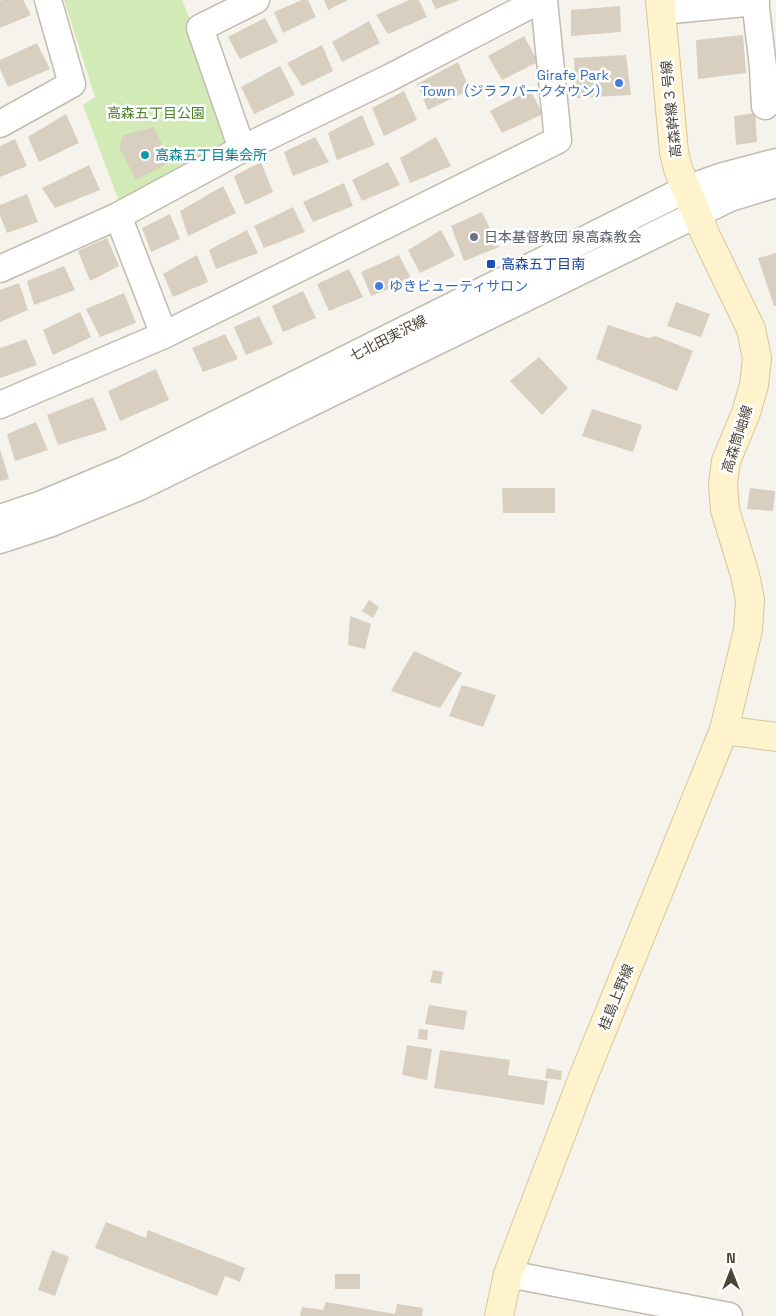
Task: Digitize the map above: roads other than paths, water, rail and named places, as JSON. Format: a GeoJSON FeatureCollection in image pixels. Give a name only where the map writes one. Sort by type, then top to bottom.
{"type":"FeatureCollection","features":[{"type":"Feature","properties":{"kind":"street"},"geometry":{"type":"LineString","coordinates":[[0,124],[72,84],[48,0]]}},
{"type":"Feature","properties":{"kind":"street"},"geometry":{"type":"LineString","coordinates":[[242,149],[200,28],[256,0]]}},
{"type":"Feature","properties":{"kind":"street"},"geometry":{"type":"LineString","coordinates":[[0,269],[118,216],[242,149],[389,78],[540,0]]}},
{"type":"Feature","properties":{"kind":"street"},"geometry":{"type":"LineString","coordinates":[[0,405],[164,335],[558,140],[544,0]]}},
{"type":"Feature","properties":{"kind":"street"},"geometry":{"type":"LineString","coordinates":[[661,6],[756,1],[769,66],[765,106]]}},
{"type":"Feature","properties":{"kind":"street","name":"高森幹線３号線"},"geometry":{"type":"LineString","coordinates":[[661,6],[674,152],[678,168],[697,214]]}},
{"type":"Feature","properties":{"kind":"street","name":"七北田実沢線"},"geometry":{"type":"LineString","coordinates":[[0,518],[42,504],[126,469],[686,189],[723,176],[776,162]]}},
{"type":"Feature","properties":{"kind":"street"},"geometry":{"type":"LineString","coordinates":[[0,540],[49,524],[139,487],[730,198],[776,184]]}},
{"type":"Feature","properties":{"kind":"street","name":"高森筒岫線"},"geometry":{"type":"LineString","coordinates":[[697,214],[751,329],[757,358],[754,385],[746,413],[726,461],[723,483],[725,510],[745,575],[750,600],[748,630],[724,730]]}},
{"type":"Feature","properties":{"kind":"street"},"geometry":{"type":"LineString","coordinates":[[118,216],[164,335]]}},
{"type":"Feature","properties":{"kind":"street"},"geometry":{"type":"LineString","coordinates":[[724,730],[776,737]]}},
{"type":"Feature","properties":{"kind":"street","name":"桂島上野線"},"geometry":{"type":"LineString","coordinates":[[499,1316],[508,1274],[582,1080],[724,730]]}},
{"type":"Feature","properties":{"kind":"street"},"geometry":{"type":"LineString","coordinates":[[508,1274],[729,1316]]}},
{"type":"Feature","properties":{"kind":"place","name":"Girafe Park Town（ジラフパークタウン）"},"geometry":{"type":"Point","coordinates":[619,83]}},
{"type":"Feature","properties":{"kind":"place","name":"高森五丁目集会所"},"geometry":{"type":"Point","coordinates":[145,155]}},
{"type":"Feature","properties":{"kind":"place","name":"日本基督教団 泉高森教会"},"geometry":{"type":"Point","coordinates":[474,237]}},
{"type":"Feature","properties":{"kind":"place","name":"高森五丁目南"},"geometry":{"type":"Point","coordinates":[491,264]}},
{"type":"Feature","properties":{"kind":"place","name":"ゆきビューティサロン"},"geometry":{"type":"Point","coordinates":[379,286]}},
{"type":"Feature","properties":{"kind":"park label","name":"高森五丁目公園"},"geometry":{"type":"Point","coordinates":[156,113]}}]}
